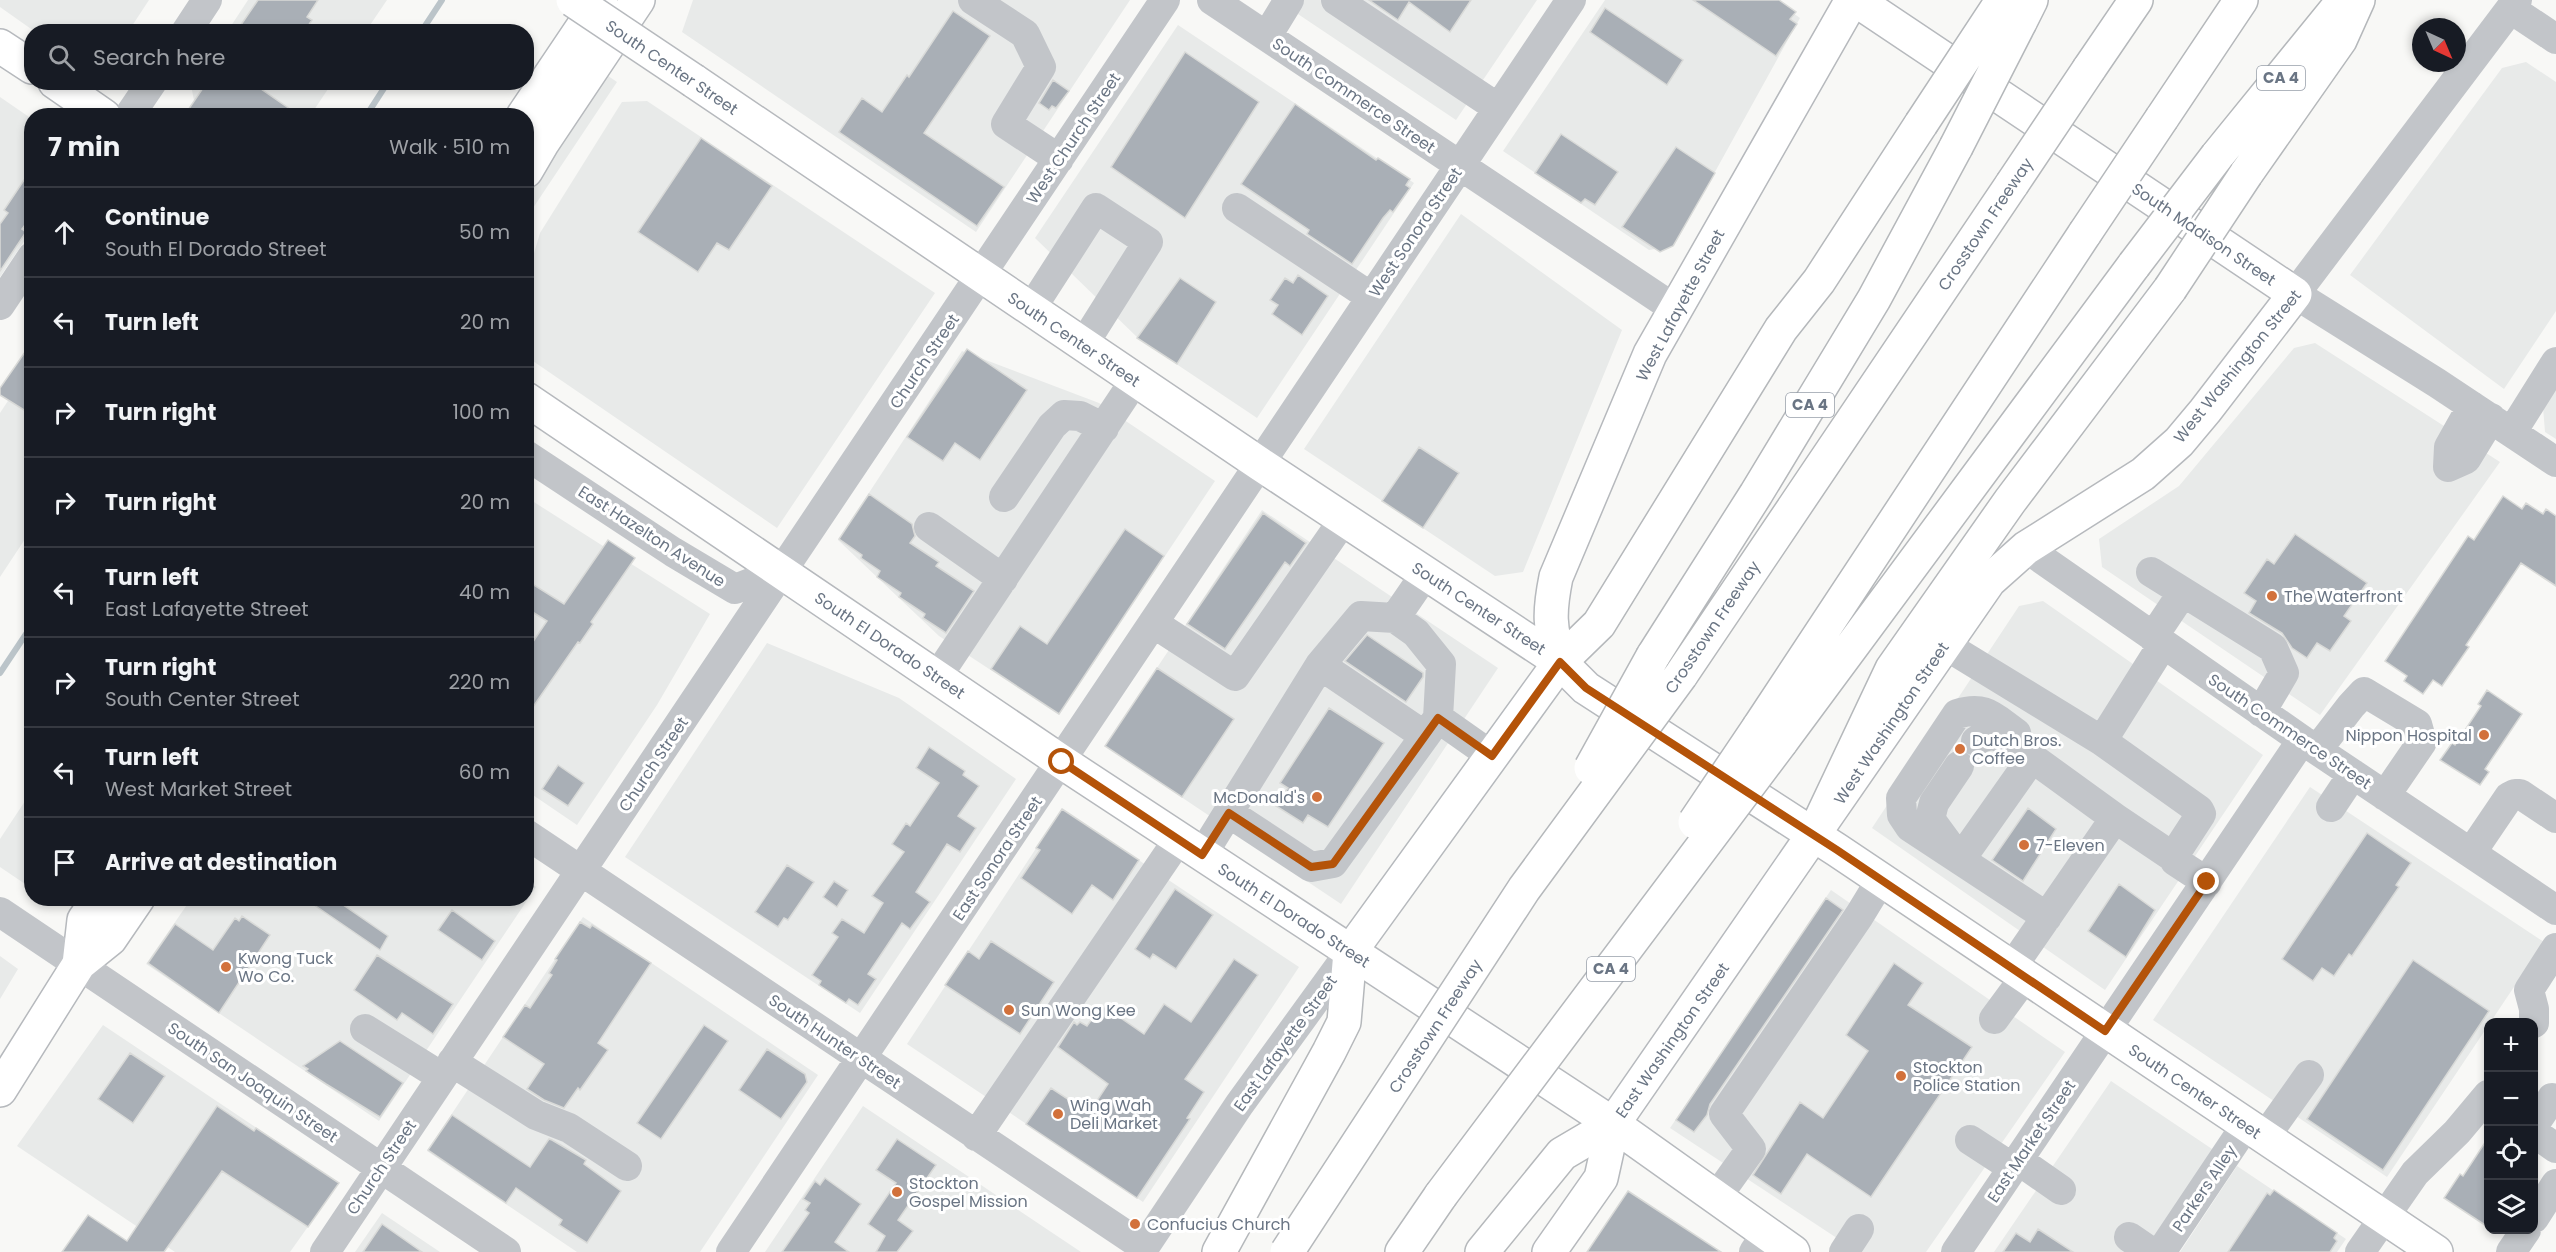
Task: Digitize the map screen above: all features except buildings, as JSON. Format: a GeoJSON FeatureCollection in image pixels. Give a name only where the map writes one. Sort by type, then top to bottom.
{"type":"FeatureCollection","features":[{"type":"Feature","properties":{"kind":"main road"},"geometry":{"type":"LineString","coordinates":[[534,157],[638,0]]}},
{"type":"Feature","properties":{"kind":"main road","name":"South Madison Street"},"geometry":{"type":"LineString","coordinates":[[1854,0],[2295,294]]}},
{"type":"Feature","properties":{"kind":"main road","name":"West Lafayette Street"},"geometry":{"type":"LineString","coordinates":[[1560,662],[1551,631],[1551,603],[1556,577],[1650,354],[1854,0]]}},
{"type":"Feature","properties":{"kind":"main road","name":"Crosstown Freeway"},"geometry":{"type":"LineString","coordinates":[[1287,1252],[1524,890],[1681,675],[2136,0]]}},
{"type":"Feature","properties":{"kind":"main road","name":"CA 4"},"geometry":{"type":"LineString","coordinates":[[1770,734],[2085,233],[2241,0]]}},
{"type":"Feature","properties":{"kind":"main road","name":"CA 4"},"geometry":{"type":"LineString","coordinates":[[1402,1252],[1770,734],[2217,156],[2344,0]]}},
{"type":"Feature","properties":{"kind":"main road"},"geometry":{"type":"LineString","coordinates":[[1813,836],[1892,669],[2010,501],[2170,289],[2246,174],[2340,40],[2358,0]]}},
{"type":"Feature","properties":{"kind":"main road"},"geometry":{"type":"LineString","coordinates":[[528,108],[587,6]]}},
{"type":"Feature","properties":{"kind":"main road","name":"South Center Street"},"geometry":{"type":"LineString","coordinates":[[587,6],[980,276],[1560,662],[1586,688],[1881,880],[2436,1252]]}},
{"type":"Feature","properties":{"kind":"main road","name":"CA 4"},"geometry":{"type":"LineString","coordinates":[[1524,890],[1653,656],[1874,299],[1956,147],[2013,7]]}},
{"type":"Feature","properties":{"kind":"main road","name":"East Lafayette Street"},"geometry":{"type":"LineString","coordinates":[[1350,952],[1560,662],[1599,624],[1781,329],[1819,281],[1921,124],[2013,7]]}},
{"type":"Feature","properties":{"kind":"main road"},"geometry":{"type":"LineString","coordinates":[[0,46],[24,62]]}},
{"type":"Feature","properties":{"kind":"main road"},"geometry":{"type":"LineString","coordinates":[[67,90],[92,108]]}},
{"type":"Feature","properties":{"kind":"main road","name":"West Washington Street"},"geometry":{"type":"LineString","coordinates":[[1813,836],[1989,581],[2026,548],[2143,474],[2179,442],[2295,294]]}},
{"type":"Feature","properties":{"kind":"main road","name":"South El Dorado Street"},"geometry":{"type":"LineString","coordinates":[[534,404],[1062,762],[1613,1124],[1716,1198],[1760,1243],[1793,1252]]}},
{"type":"Feature","properties":{"kind":"main road","name":"East Washington Street"},"geometry":{"type":"LineString","coordinates":[[1550,1252],[1601,1178],[1613,1124],[1813,836]]}},
{"type":"Feature","properties":{"kind":"main road"},"geometry":{"type":"LineString","coordinates":[[79,964],[84,920],[94,906]]}},
{"type":"Feature","properties":{"kind":"main road"},"geometry":{"type":"LineString","coordinates":[[0,1090],[79,964],[110,939],[133,906]]}},
{"type":"Feature","properties":{"kind":"main road"},"geometry":{"type":"LineString","coordinates":[[1219,1252],[1344,1022],[1350,952]]}},
{"type":"Feature","properties":{"kind":"main road"},"geometry":{"type":"LineString","coordinates":[[1482,1252],[1562,1154],[1613,1124]]}},
{"type":"Feature","properties":{"kind":"street"},"geometry":{"type":"LineString","coordinates":[[191,24],[207,0]]}},
{"type":"Feature","properties":{"kind":"street"},"geometry":{"type":"LineString","coordinates":[[973,0],[1026,34],[1041,67],[1006,124],[1059,159]]}},
{"type":"Feature","properties":{"kind":"street","name":"West Church Street"},"geometry":{"type":"LineString","coordinates":[[980,276],[1165,0]]}},
{"type":"Feature","properties":{"kind":"street","name":"South Commerce Street"},"geometry":{"type":"LineString","coordinates":[[1212,0],[1675,309]]}},
{"type":"Feature","properties":{"kind":"street"},"geometry":{"type":"LineString","coordinates":[[1267,36],[1288,0]]}},
{"type":"Feature","properties":{"kind":"street"},"geometry":{"type":"LineString","coordinates":[[1336,0],[1498,108]]}},
{"type":"Feature","properties":{"kind":"street","name":"West Sonora Street"},"geometry":{"type":"LineString","coordinates":[[1260,464],[1571,0]]}},
{"type":"Feature","properties":{"kind":"street"},"geometry":{"type":"LineString","coordinates":[[2514,4],[2556,39]]}},
{"type":"Feature","properties":{"kind":"street","name":"West Washington Street"},"geometry":{"type":"LineString","coordinates":[[2295,294],[2514,4]]}},
{"type":"Feature","properties":{"kind":"street"},"geometry":{"type":"LineString","coordinates":[[134,108],[147,90]]}},
{"type":"Feature","properties":{"kind":"street"},"geometry":{"type":"LineString","coordinates":[[1030,309],[1096,208],[1148,242],[1083,345]]}},
{"type":"Feature","properties":{"kind":"street"},"geometry":{"type":"LineString","coordinates":[[1237,208],[1371,297]]}},
{"type":"Feature","properties":{"kind":"street"},"geometry":{"type":"LineString","coordinates":[[0,305],[24,269]]}},
{"type":"Feature","properties":{"kind":"street","name":"Church Street"},"geometry":{"type":"LineString","coordinates":[[325,1252],[980,276]]}},
{"type":"Feature","properties":{"kind":"street","name":"South Madison Street"},"geometry":{"type":"LineString","coordinates":[[2295,294],[2556,462]]}},
{"type":"Feature","properties":{"kind":"street"},"geometry":{"type":"LineString","coordinates":[[2492,419],[2556,362]]}},
{"type":"Feature","properties":{"kind":"street"},"geometry":{"type":"LineString","coordinates":[[937,677],[1135,380]]}},
{"type":"Feature","properties":{"kind":"street"},"geometry":{"type":"LineString","coordinates":[[1004,497],[1052,426],[1064,415],[1080,416],[1104,428]]}},
{"type":"Feature","properties":{"kind":"street","name":"East Hazelton Avenue"},"geometry":{"type":"LineString","coordinates":[[534,460],[673,552],[735,589],[782,572]]}},
{"type":"Feature","properties":{"kind":"street","name":"East Sonora Street"},"geometry":{"type":"LineString","coordinates":[[731,1252],[1260,464]]}},
{"type":"Feature","properties":{"kind":"street"},"geometry":{"type":"LineString","coordinates":[[1153,622],[1235,676],[1344,519]]}},
{"type":"Feature","properties":{"kind":"street"},"geometry":{"type":"LineString","coordinates":[[929,527],[1004,579]]}},
{"type":"Feature","properties":{"kind":"street","name":"South Commerce Street"},"geometry":{"type":"LineString","coordinates":[[2026,548],[2352,774],[2471,853],[2553,900]]}},
{"type":"Feature","properties":{"kind":"street"},"geometry":{"type":"LineString","coordinates":[[1395,618],[1426,573]]}},
{"type":"Feature","properties":{"kind":"street"},"geometry":{"type":"LineString","coordinates":[[2102,741],[2151,635],[2167,582],[2273,648],[2284,673],[2261,712]]}},
{"type":"Feature","properties":{"kind":"street"},"geometry":{"type":"LineString","coordinates":[[976,1136],[1190,847],[1229,813],[1320,665],[1361,616],[1395,618],[1416,633],[1442,664],[1431,727],[1333,864],[1311,867],[1229,813]]}},
{"type":"Feature","properties":{"kind":"street"},"geometry":{"type":"LineString","coordinates":[[1945,645],[2102,741],[2199,810],[2200,814],[2173,856]]}},
{"type":"Feature","properties":{"kind":"street"},"geometry":{"type":"LineString","coordinates":[[1320,665],[1431,727],[1492,756]]}},
{"type":"Feature","properties":{"kind":"street","name":"East Market Street"},"geometry":{"type":"LineString","coordinates":[[1956,1252],[2207,882],[2309,745],[2364,692],[2417,724],[2422,742],[2385,796]]}},
{"type":"Feature","properties":{"kind":"street"},"geometry":{"type":"LineString","coordinates":[[2026,754],[2016,733],[1983,711],[1972,710],[1957,714],[1901,798],[1902,815],[1910,827],[2047,917]]}},
{"type":"Feature","properties":{"kind":"street"},"geometry":{"type":"LineString","coordinates":[[1976,741],[1986,735],[1996,734],[2207,882]]}},
{"type":"Feature","properties":{"kind":"street"},"geometry":{"type":"LineString","coordinates":[[1960,860],[2026,754]]}},
{"type":"Feature","properties":{"kind":"street"},"geometry":{"type":"LineString","coordinates":[[1959,766],[1934,803],[1930,819],[1960,860]]}},
{"type":"Feature","properties":{"kind":"street"},"geometry":{"type":"LineString","coordinates":[[2331,807],[2352,774]]}},
{"type":"Feature","properties":{"kind":"street"},"geometry":{"type":"LineString","coordinates":[[2471,853],[2509,797],[2515,794],[2520,794],[2556,818]]}},
{"type":"Feature","properties":{"kind":"street"},"geometry":{"type":"LineString","coordinates":[[1995,1019],[2047,917],[2115,818]]}},
{"type":"Feature","properties":{"kind":"street","name":"South Hunter Street"},"geometry":{"type":"LineString","coordinates":[[534,839],[1143,1249]]}},
{"type":"Feature","properties":{"kind":"street"},"geometry":{"type":"LineString","coordinates":[[1716,1198],[1751,1149],[1724,1114],[1881,880]]}},
{"type":"Feature","properties":{"kind":"street","name":"South San Joaquin Street"},"geometry":{"type":"LineString","coordinates":[[0,912],[506,1252]]}},
{"type":"Feature","properties":{"kind":"street"},"geometry":{"type":"LineString","coordinates":[[2534,1018],[2529,990],[2556,948]]}},
{"type":"Feature","properties":{"kind":"street","name":"East Lafayette Street"},"geometry":{"type":"LineString","coordinates":[[1143,1249],[1239,1105],[1350,952]]}},
{"type":"Feature","properties":{"kind":"street"},"geometry":{"type":"LineString","coordinates":[[365,1029],[536,1115],[569,1128],[627,1166]]}},
{"type":"Feature","properties":{"kind":"street","name":"Parkers Alley"},"geometry":{"type":"LineString","coordinates":[[2159,1247],[2256,1131],[2309,1075]]}},
{"type":"Feature","properties":{"kind":"street"},"geometry":{"type":"LineString","coordinates":[[2538,1119],[2552,1098],[2556,1100]]}},
{"type":"Feature","properties":{"kind":"street"},"geometry":{"type":"LineString","coordinates":[[2360,1252],[2415,1173],[2457,1132],[2484,1100]]}},
{"type":"Feature","properties":{"kind":"street"},"geometry":{"type":"LineString","coordinates":[[2538,1136],[2556,1148]]}},
{"type":"Feature","properties":{"kind":"street"},"geometry":{"type":"LineString","coordinates":[[1965,1147],[2011,1171],[2061,1190]]}},
{"type":"Feature","properties":{"kind":"street"},"geometry":{"type":"LineString","coordinates":[[2538,1212],[2556,1184]]}},
{"type":"Feature","properties":{"kind":"street"},"geometry":{"type":"LineString","coordinates":[[2511,1252],[2523,1234]]}},
{"type":"Feature","properties":{"kind":"shaded area"},"geometry":{"type":"Polygon","coordinates":[[[0,0],[149,0],[133,24],[24,24],[0,7],[0,0]]]}},
{"type":"Feature","properties":{"kind":"shaded area"},"geometry":{"type":"Polygon","coordinates":[[[248,0],[387,0],[371,24],[232,24],[248,0]]]}},
{"type":"Feature","properties":{"kind":"shaded area"},"geometry":{"type":"Polygon","coordinates":[[[693,0],[1130,0],[976,232],[682,32],[693,0]]]}},
{"type":"Feature","properties":{"kind":"shaded area"},"geometry":{"type":"Polygon","coordinates":[[[1277,0],[1537,0],[1456,120],[1277,0]]]}},
{"type":"Feature","properties":{"kind":"shaded area"},"geometry":{"type":"Polygon","coordinates":[[[1605,0],[1775,0],[1800,18],[1674,246],[1649,250],[1503,151],[1605,0]]]}},
{"type":"Feature","properties":{"kind":"shaded area"},"geometry":{"type":"Polygon","coordinates":[[[1178,25],[1414,183],[1257,418],[1139,339],[1035,238],[1178,25]]]}},
{"type":"Feature","properties":{"kind":"shaded area"},"geometry":{"type":"Polygon","coordinates":[[[580,57],[617,82],[534,206],[534,126],[580,57]]]}},
{"type":"Feature","properties":{"kind":"shaded area"},"geometry":{"type":"Polygon","coordinates":[[[2526,62],[2556,82],[2556,311],[2504,389],[2350,275],[2502,68],[2526,62]]]}},
{"type":"Feature","properties":{"kind":"shaded area"},"geometry":{"type":"Polygon","coordinates":[[[192,90],[327,90],[315,108],[195,108],[192,90]]]}},
{"type":"Feature","properties":{"kind":"shaded area"},"geometry":{"type":"Polygon","coordinates":[[[0,97],[24,114],[24,241],[0,277],[0,97]]]}},
{"type":"Feature","properties":{"kind":"shaded area"},"geometry":{"type":"Polygon","coordinates":[[[647,101],[935,293],[777,528],[534,362],[534,253],[540,233],[622,102],[647,101]]]}},
{"type":"Feature","properties":{"kind":"shaded area"},"geometry":{"type":"Polygon","coordinates":[[[1461,214],[1622,330],[1523,572],[1495,576],[1304,449],[1461,214]]]}},
{"type":"Feature","properties":{"kind":"shaded area"},"geometry":{"type":"Polygon","coordinates":[[[2315,343],[2500,462],[2320,715],[2102,567],[2099,539],[2179,486],[2294,348],[2315,343]]]}},
{"type":"Feature","properties":{"kind":"shaded area"},"geometry":{"type":"Polygon","coordinates":[[[962,351],[1099,403],[1215,481],[1059,715],[939,636],[838,540],[962,351]]]}},
{"type":"Feature","properties":{"kind":"shaded area"},"geometry":{"type":"Polygon","coordinates":[[[24,377],[24,541],[0,577],[0,413],[24,377]]]}},
{"type":"Feature","properties":{"kind":"shaded area"},"geometry":{"type":"Polygon","coordinates":[[[2556,387],[2556,439],[2545,432],[2543,407],[2556,387]]]}},
{"type":"Feature","properties":{"kind":"shaded area"},"geometry":{"type":"Polygon","coordinates":[[[534,502],[710,614],[657,705],[577,825],[534,796],[534,502]]]}},
{"type":"Feature","properties":{"kind":"shaded area"},"geometry":{"type":"Polygon","coordinates":[[[1262,510],[1498,668],[1341,904],[1105,746],[1262,510]]]}},
{"type":"Feature","properties":{"kind":"shaded area"},"geometry":{"type":"Polygon","coordinates":[[[2043,601],[2263,755],[2105,990],[1872,828],[2019,606],[2043,601]]]}},
{"type":"Feature","properties":{"kind":"shaded area"},"geometry":{"type":"Polygon","coordinates":[[[767,643],[899,698],[1016,779],[860,1013],[625,857],[767,643]]]}},
{"type":"Feature","properties":{"kind":"shaded area"},"geometry":{"type":"Polygon","coordinates":[[[2310,787],[2544,942],[2493,1018],[2484,1018],[2484,1032],[2387,1177],[2153,1020],[2310,787]]]}},
{"type":"Feature","properties":{"kind":"shaded area"},"geometry":{"type":"Polygon","coordinates":[[[24,803],[24,883],[0,867],[0,839],[24,803]]]}},
{"type":"Feature","properties":{"kind":"shaded area"},"geometry":{"type":"Polygon","coordinates":[[[1062,809],[1299,967],[1143,1202],[907,1044],[1062,809]]]}},
{"type":"Feature","properties":{"kind":"shaded area"},"geometry":{"type":"Polygon","coordinates":[[[1831,890],[2065,1052],[1926,1252],[1858,1252],[1670,1128],[1831,890]]]}},
{"type":"Feature","properties":{"kind":"shaded area"},"geometry":{"type":"Polygon","coordinates":[[[186,906],[523,906],[379,1121],[146,964],[186,906]]]}},
{"type":"Feature","properties":{"kind":"shaded area"},"geometry":{"type":"Polygon","coordinates":[[[583,917],[818,1075],[700,1252],[577,1252],[427,1151],[583,917]]]}},
{"type":"Feature","properties":{"kind":"shaded area"},"geometry":{"type":"Polygon","coordinates":[[[0,956],[18,969],[0,999],[0,956]]]}},
{"type":"Feature","properties":{"kind":"shaded area"},"geometry":{"type":"Polygon","coordinates":[[[103,1025],[339,1183],[290,1252],[175,1252],[17,1146],[103,1025]]]}},
{"type":"Feature","properties":{"kind":"shaded area"},"geometry":{"type":"Polygon","coordinates":[[[2111,1081],[2218,1153],[2151,1252],[1994,1252],[2111,1081]]]}},
{"type":"Feature","properties":{"kind":"shaded area"},"geometry":{"type":"Polygon","coordinates":[[[863,1106],[1081,1252],[765,1252],[863,1106]]]}},
{"type":"Feature","properties":{"kind":"shaded area"},"geometry":{"type":"Polygon","coordinates":[[[2237,1166],[2346,1239],[2337,1252],[2180,1252],[2237,1166]]]}},
{"type":"Feature","properties":{"kind":"shaded area"},"geometry":{"type":"Polygon","coordinates":[[[382,1213],[440,1252],[355,1252],[382,1213]]]}},
{"type":"Feature","properties":{"kind":"waterway"},"geometry":{"type":"LineString","coordinates":[[426,24],[442,0]]}},
{"type":"Feature","properties":{"kind":"waterway"},"geometry":{"type":"LineString","coordinates":[[371,108],[383,90]]}},
{"type":"Feature","properties":{"kind":"waterway"},"geometry":{"type":"LineString","coordinates":[[0,673],[24,637]]}},
{"type":"Feature","properties":{"kind":"place","name":"The Waterfront"},"geometry":{"type":"Point","coordinates":[2272,596]}},
{"type":"Feature","properties":{"kind":"place","name":"Nippon Hospital"},"geometry":{"type":"Point","coordinates":[2484,735]}},
{"type":"Feature","properties":{"kind":"place","name":"Dutch Bros. Coffee"},"geometry":{"type":"Point","coordinates":[1960,749]}},
{"type":"Feature","properties":{"kind":"place","name":"McDonald's"},"geometry":{"type":"Point","coordinates":[1317,797]}},
{"type":"Feature","properties":{"kind":"place","name":"7-Eleven"},"geometry":{"type":"Point","coordinates":[2024,845]}},
{"type":"Feature","properties":{"kind":"place","name":"Kwong Tuck Wo Co."},"geometry":{"type":"Point","coordinates":[226,967]}},
{"type":"Feature","properties":{"kind":"place","name":"Sun Wong Kee"},"geometry":{"type":"Point","coordinates":[1009,1010]}},
{"type":"Feature","properties":{"kind":"place","name":"Stockton Police Station"},"geometry":{"type":"Point","coordinates":[1901,1076]}},
{"type":"Feature","properties":{"kind":"place","name":"Wing Wah Deli Market"},"geometry":{"type":"Point","coordinates":[1058,1114]}},
{"type":"Feature","properties":{"kind":"place","name":"Stockton Gospel Mission"},"geometry":{"type":"Point","coordinates":[897,1192]}},
{"type":"Feature","properties":{"kind":"place","name":"Confucius Church"},"geometry":{"type":"Point","coordinates":[1135,1224]}},
{"type":"Feature","properties":{"kind":"route"},"geometry":{"type":"LineString","coordinates":[[1062,762],[1202,855],[1229,813],[1311,867],[1333,864],[1438,718],[1492,756],[1560,662],[1586,688],[1837,850],[2105,1031],[2207,882]]}}]}
